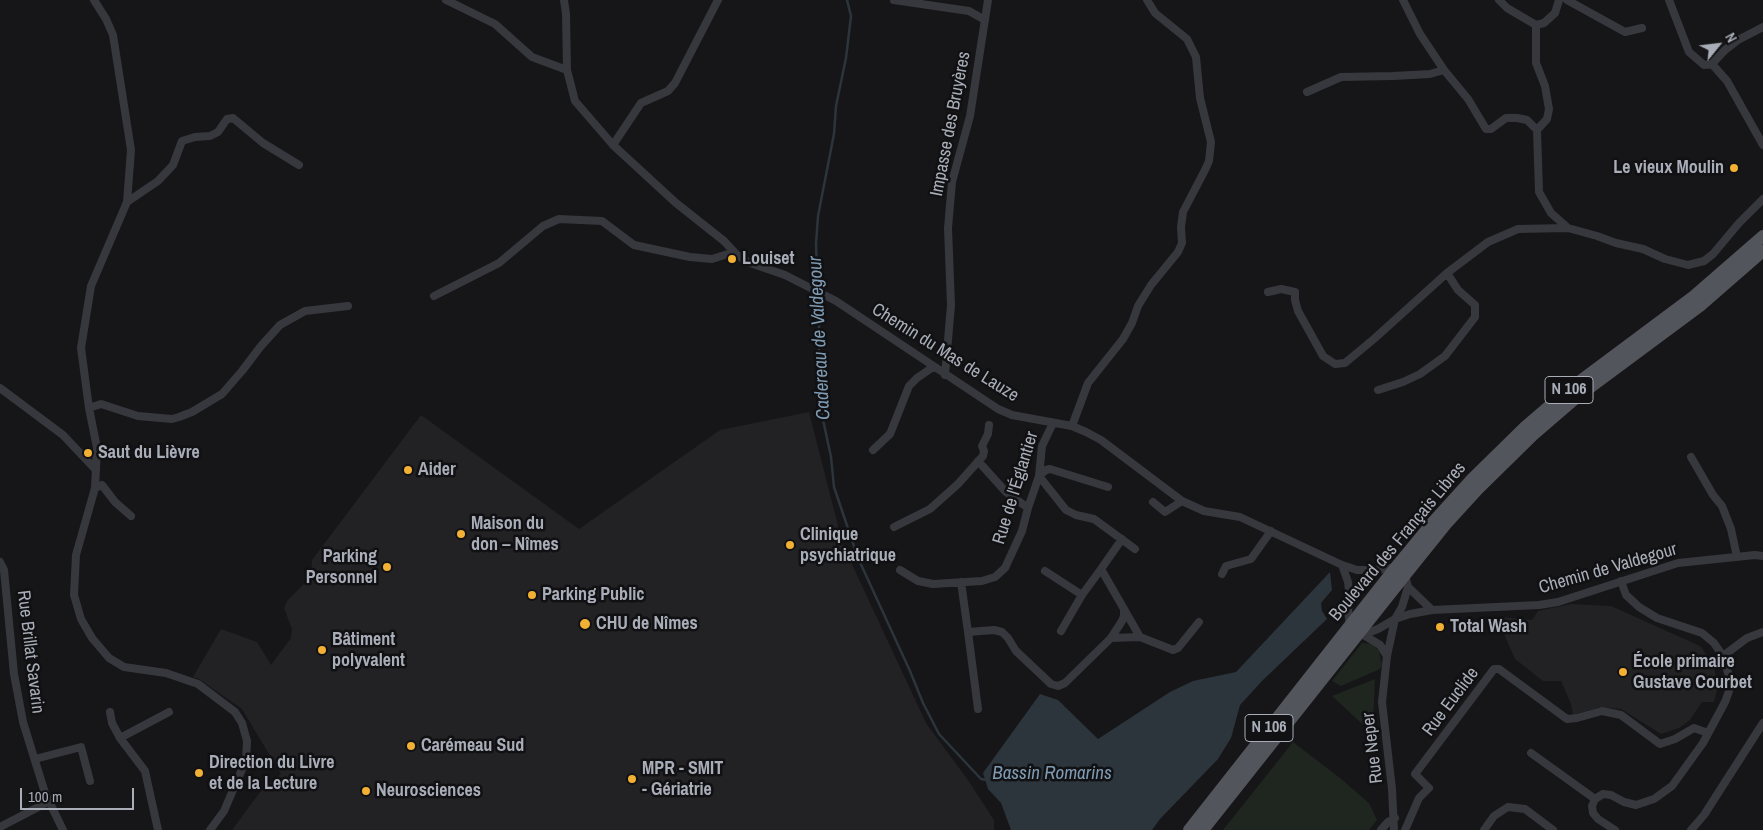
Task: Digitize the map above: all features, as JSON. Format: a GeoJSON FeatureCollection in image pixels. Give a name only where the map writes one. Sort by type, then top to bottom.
{"type":"FeatureCollection","features":[{"type":"Feature","properties":{"kind":"main road","name":"Boulevard des Français Libres"},"geometry":{"type":"LineString","coordinates":[[1403,576],[1446,507],[1525,427],[1591,372],[1694,296],[1763,236]]}},
{"type":"Feature","properties":{"kind":"main road","name":"Boulevard des Français Libres"},"geometry":{"type":"LineString","coordinates":[[1189,830],[1446,524],[1478,489],[1533,435],[1600,379],[1700,306],[1763,252]]}},
{"type":"Feature","properties":{"kind":"main road","name":"Boulevard des Français Libres"},"geometry":{"type":"LineString","coordinates":[[1203,830],[1358,631]]}},
{"type":"Feature","properties":{"kind":"street"},"geometry":{"type":"LineString","coordinates":[[94,0],[113,35],[131,150],[127,202],[91,286],[81,348],[89,408],[97,448],[95,488],[76,554],[74,595],[81,619],[92,637],[116,664],[124,667],[166,673],[198,684],[235,712],[242,723],[247,741],[246,760],[224,811],[210,830]]}},
{"type":"Feature","properties":{"kind":"street"},"geometry":{"type":"LineString","coordinates":[[446,0],[496,24],[532,57],[567,70]]}},
{"type":"Feature","properties":{"kind":"street","name":"Chemin du Mas de Lauze"},"geometry":{"type":"LineString","coordinates":[[564,0],[567,70],[575,101],[614,145],[676,203],[724,241],[731,254],[750,263],[785,275],[836,301],[998,409],[1012,415],[1072,426],[1101,440],[1182,501],[1204,511],[1240,517],[1342,566],[1357,570],[1377,570],[1403,576]]}},
{"type":"Feature","properties":{"kind":"street"},"geometry":{"type":"LineString","coordinates":[[614,145],[641,103],[668,91],[675,83],[718,0]]}},
{"type":"Feature","properties":{"kind":"street"},"geometry":{"type":"LineString","coordinates":[[894,0],[969,11],[985,20]]}},
{"type":"Feature","properties":{"kind":"street","name":"Impasse des Bruyères"},"geometry":{"type":"LineString","coordinates":[[945,374],[951,305],[948,228],[952,182],[970,116],[988,0]]}},
{"type":"Feature","properties":{"kind":"street"},"geometry":{"type":"LineString","coordinates":[[1072,426],[1088,383],[1123,339],[1132,323],[1138,306],[1151,285],[1178,252],[1182,244],[1181,227],[1183,212],[1209,161],[1211,142],[1200,98],[1196,57],[1187,39],[1155,13],[1147,0]]}},
{"type":"Feature","properties":{"kind":"street"},"geometry":{"type":"LineString","coordinates":[[1403,0],[1420,34],[1444,70],[1468,99],[1486,128],[1491,129],[1506,118],[1517,118],[1527,120],[1537,130],[1539,192],[1551,213],[1568,228]]}},
{"type":"Feature","properties":{"kind":"street"},"geometry":{"type":"LineString","coordinates":[[1499,0],[1507,8],[1536,24],[1544,23],[1556,13],[1559,0]]}},
{"type":"Feature","properties":{"kind":"street"},"geometry":{"type":"LineString","coordinates":[[1567,0],[1625,32],[1642,28]]}},
{"type":"Feature","properties":{"kind":"street"},"geometry":{"type":"LineString","coordinates":[[1669,0],[1689,52],[1704,65],[1712,64],[1724,50],[1738,40],[1763,27]]}},
{"type":"Feature","properties":{"kind":"street"},"geometry":{"type":"LineString","coordinates":[[1536,24],[1536,63],[1545,86],[1549,109],[1547,119],[1537,130]]}},
{"type":"Feature","properties":{"kind":"street"},"geometry":{"type":"LineString","coordinates":[[1712,64],[1728,81],[1763,146]]}},
{"type":"Feature","properties":{"kind":"street"},"geometry":{"type":"LineString","coordinates":[[1307,92],[1341,77],[1430,74],[1444,70]]}},
{"type":"Feature","properties":{"kind":"street"},"geometry":{"type":"LineString","coordinates":[[127,202],[158,181],[173,165],[182,141],[195,137],[210,136],[218,132],[227,119],[233,118],[263,142],[299,165]]}},
{"type":"Feature","properties":{"kind":"street"},"geometry":{"type":"LineString","coordinates":[[1268,292],[1280,289],[1295,292],[1298,312],[1323,356],[1335,364],[1345,363],[1353,358],[1447,273],[1488,242],[1518,229],[1568,228],[1616,243],[1643,249],[1665,259],[1688,265],[1704,261],[1713,254],[1739,223],[1763,199]]}},
{"type":"Feature","properties":{"kind":"street"},"geometry":{"type":"LineString","coordinates":[[434,296],[499,263],[543,226],[559,219],[602,222],[634,245],[690,257],[712,259],[731,254]]}},
{"type":"Feature","properties":{"kind":"street"},"geometry":{"type":"LineString","coordinates":[[1378,390],[1420,374],[1445,356],[1475,317],[1475,305],[1458,290],[1447,273]]}},
{"type":"Feature","properties":{"kind":"street"},"geometry":{"type":"LineString","coordinates":[[89,408],[101,404],[138,416],[179,418],[222,394],[280,325],[305,311],[348,306]]}},
{"type":"Feature","properties":{"kind":"street"},"geometry":{"type":"LineString","coordinates":[[873,450],[890,434],[909,386],[933,367]]}},
{"type":"Feature","properties":{"kind":"street"},"geometry":{"type":"LineString","coordinates":[[0,388],[63,436],[96,470]]}},
{"type":"Feature","properties":{"kind":"street","name":"Rue de l'Églantier"},"geometry":{"type":"LineString","coordinates":[[900,570],[918,581],[933,584],[982,581],[995,577],[1005,568],[1022,531],[1039,476],[1042,446],[1053,423]]}},
{"type":"Feature","properties":{"kind":"street"},"geometry":{"type":"LineString","coordinates":[[894,526],[935,506],[978,462],[983,456],[982,446],[990,425]]}},
{"type":"Feature","properties":{"kind":"street"},"geometry":{"type":"LineString","coordinates":[[1691,457],[1722,506],[1731,529],[1737,557]]}},
{"type":"Feature","properties":{"kind":"street"},"geometry":{"type":"LineString","coordinates":[[978,462],[1006,492],[1028,508]]}},
{"type":"Feature","properties":{"kind":"street"},"geometry":{"type":"LineString","coordinates":[[1108,487],[1050,469],[1039,476],[1066,510],[1094,519],[1135,549]]}},
{"type":"Feature","properties":{"kind":"street"},"geometry":{"type":"LineString","coordinates":[[95,488],[102,486],[115,502],[131,516]]}},
{"type":"Feature","properties":{"kind":"street"},"geometry":{"type":"LineString","coordinates":[[1153,502],[1165,512],[1182,501]]}},
{"type":"Feature","properties":{"kind":"street"},"geometry":{"type":"LineString","coordinates":[[1222,574],[1226,566],[1251,559],[1271,531]]}},
{"type":"Feature","properties":{"kind":"street"},"geometry":{"type":"LineString","coordinates":[[1061,631],[1082,595],[1122,539]]}},
{"type":"Feature","properties":{"kind":"street","name":"Chemin de Valdegour"},"geometry":{"type":"LineString","coordinates":[[1358,631],[1378,629],[1395,619],[1432,610],[1539,605],[1558,602],[1678,563],[1755,555],[1763,556]]}},
{"type":"Feature","properties":{"kind":"street","name":"Rue Brillat Savarin"},"geometry":{"type":"LineString","coordinates":[[0,562],[4,570],[4,593],[15,679],[23,722],[48,802],[63,830]]}},
{"type":"Feature","properties":{"kind":"street"},"geometry":{"type":"LineString","coordinates":[[1342,566],[1348,582],[1350,599],[1348,610],[1358,631],[1380,645],[1387,656]]}},
{"type":"Feature","properties":{"kind":"street"},"geometry":{"type":"LineString","coordinates":[[1101,569],[1140,637]]}},
{"type":"Feature","properties":{"kind":"street"},"geometry":{"type":"LineString","coordinates":[[1350,599],[1360,584],[1377,570]]}},
{"type":"Feature","properties":{"kind":"street"},"geometry":{"type":"LineString","coordinates":[[1045,571],[1082,595]]}},
{"type":"Feature","properties":{"kind":"street"},"geometry":{"type":"LineString","coordinates":[[1403,576],[1432,610]]}},
{"type":"Feature","properties":{"kind":"street","name":"Rue Neper"},"geometry":{"type":"LineString","coordinates":[[1394,830],[1382,702],[1387,656],[1395,619],[1402,607],[1403,576]]}},
{"type":"Feature","properties":{"kind":"street"},"geometry":{"type":"LineString","coordinates":[[1615,830],[1593,814],[1592,806],[1595,799],[1603,794],[1611,795],[1624,802],[1636,805],[1654,799],[1672,786],[1708,733],[1725,702],[1729,676],[1722,656],[1714,643],[1702,633],[1657,618],[1639,608],[1626,595],[1621,581]]}},
{"type":"Feature","properties":{"kind":"street"},"geometry":{"type":"LineString","coordinates":[[961,582],[978,709]]}},
{"type":"Feature","properties":{"kind":"street"},"geometry":{"type":"LineString","coordinates":[[968,632],[994,630],[1002,632],[1016,652],[1051,684],[1058,686],[1065,683],[1111,638],[1122,621],[1124,609]]}},
{"type":"Feature","properties":{"kind":"street"},"geometry":{"type":"LineString","coordinates":[[1111,638],[1140,637],[1173,650],[1178,648],[1199,622]]}},
{"type":"Feature","properties":{"kind":"street"},"geometry":{"type":"LineString","coordinates":[[1722,656],[1747,638],[1763,632]]}},
{"type":"Feature","properties":{"kind":"street","name":"Rue Euclide"},"geometry":{"type":"LineString","coordinates":[[1405,830],[1419,798],[1430,788],[1415,774],[1494,669],[1499,669],[1567,719],[1602,711],[1621,715],[1660,744],[1675,739],[1694,728],[1708,733]]}},
{"type":"Feature","properties":{"kind":"street"},"geometry":{"type":"LineString","coordinates":[[110,712],[112,723],[120,738],[145,771],[158,830]]}},
{"type":"Feature","properties":{"kind":"street"},"geometry":{"type":"LineString","coordinates":[[120,738],[169,712]]}},
{"type":"Feature","properties":{"kind":"street"},"geometry":{"type":"LineString","coordinates":[[1691,830],[1704,815],[1763,723]]}},
{"type":"Feature","properties":{"kind":"street"},"geometry":{"type":"LineString","coordinates":[[35,759],[81,747],[90,781]]}},
{"type":"Feature","properties":{"kind":"street"},"geometry":{"type":"LineString","coordinates":[[1531,753],[1595,799]]}},
{"type":"Feature","properties":{"kind":"street"},"geometry":{"type":"LineString","coordinates":[[0,827],[48,802]]}},
{"type":"Feature","properties":{"kind":"street"},"geometry":{"type":"LineString","coordinates":[[1484,830],[1494,816],[1508,807],[1525,809],[1553,830]]}},
{"type":"Feature","properties":{"kind":"street"},"geometry":{"type":"LineString","coordinates":[[1381,830],[1394,818]]}},
{"type":"Feature","properties":{"kind":"shaded area","name":"CHU de Nîmes"},"geometry":{"type":"Polygon","coordinates":[[[809,412],[843,545],[926,723],[968,780],[994,820],[994,830],[232,830],[267,784],[281,774],[242,709],[199,679],[193,677],[221,629],[257,642],[271,665],[291,638],[292,629],[284,608],[287,601],[311,577],[312,560],[421,415],[579,529],[720,430],[809,412]]]}},
{"type":"Feature","properties":{"kind":"shaded area","name":"École primaire Gustave Courbet"},"geometry":{"type":"Polygon","coordinates":[[[1571,604],[1611,606],[1700,646],[1713,663],[1718,686],[1714,702],[1702,702],[1690,720],[1679,728],[1661,734],[1621,709],[1601,707],[1573,715],[1571,704],[1561,681],[1543,681],[1515,659],[1504,634],[1500,617],[1532,620],[1538,611],[1571,604]]]}},
{"type":"Feature","properties":{"kind":"shaded area"},"geometry":{"type":"Polygon","coordinates":[[[1362,643],[1372,644],[1379,651],[1382,665],[1380,669],[1341,686],[1332,681],[1362,643]]]}},
{"type":"Feature","properties":{"kind":"shaded area"},"geometry":{"type":"Polygon","coordinates":[[[1375,679],[1373,725],[1373,734],[1332,696],[1375,679]]]}},
{"type":"Feature","properties":{"kind":"shaded area"},"geometry":{"type":"Polygon","coordinates":[[[1293,742],[1369,803],[1377,820],[1369,830],[1223,830],[1293,742]]]}},
{"type":"Feature","properties":{"kind":"water","name":"Bassin Romarins"},"geometry":{"type":"Polygon","coordinates":[[[1330,572],[1332,590],[1321,603],[1322,611],[1327,619],[1263,680],[1240,705],[1231,738],[1218,759],[1160,819],[1152,830],[1011,830],[1001,803],[988,789],[983,773],[1040,694],[1058,700],[1098,739],[1170,692],[1193,681],[1236,672],[1330,572]]]}},
{"type":"Feature","properties":{"kind":"waterway","name":"Cadereau de Valdegour"},"geometry":{"type":"LineString","coordinates":[[847,0],[851,16],[846,58],[818,216],[816,244],[819,401],[831,457],[834,487],[858,558],[923,703],[939,734],[981,779],[987,780]]}},
{"type":"Feature","properties":{"kind":"place","name":"Le vieux Moulin"},"geometry":{"type":"Point","coordinates":[1734,168]}},
{"type":"Feature","properties":{"kind":"place","name":"Louiset"},"geometry":{"type":"Point","coordinates":[732,259]}},
{"type":"Feature","properties":{"kind":"place","name":"Saut du Lièvre"},"geometry":{"type":"Point","coordinates":[88,453]}},
{"type":"Feature","properties":{"kind":"place","name":"Aider"},"geometry":{"type":"Point","coordinates":[408,470]}},
{"type":"Feature","properties":{"kind":"place","name":"Maison du don – Nîmes"},"geometry":{"type":"Point","coordinates":[461,534]}},
{"type":"Feature","properties":{"kind":"place","name":"Clinique psychiatrique"},"geometry":{"type":"Point","coordinates":[790,545]}},
{"type":"Feature","properties":{"kind":"place","name":"Parking Personnel"},"geometry":{"type":"Point","coordinates":[387,567]}},
{"type":"Feature","properties":{"kind":"place","name":"Parking Public"},"geometry":{"type":"Point","coordinates":[532,595]}},
{"type":"Feature","properties":{"kind":"place","name":"CHU de Nîmes"},"geometry":{"type":"Point","coordinates":[585,624]}},
{"type":"Feature","properties":{"kind":"place","name":"Total Wash"},"geometry":{"type":"Point","coordinates":[1440,627]}},
{"type":"Feature","properties":{"kind":"place","name":"Bâtiment polyvalent"},"geometry":{"type":"Point","coordinates":[322,650]}},
{"type":"Feature","properties":{"kind":"place","name":"École primaire Gustave Courbet"},"geometry":{"type":"Point","coordinates":[1623,672]}},
{"type":"Feature","properties":{"kind":"place","name":"Carémeau Sud"},"geometry":{"type":"Point","coordinates":[411,746]}},
{"type":"Feature","properties":{"kind":"place","name":"Direction du Livre et de la Lecture"},"geometry":{"type":"Point","coordinates":[199,773]}},
{"type":"Feature","properties":{"kind":"place","name":"MPR - SMIT - Gériatrie"},"geometry":{"type":"Point","coordinates":[632,779]}},
{"type":"Feature","properties":{"kind":"place","name":"Neurosciences"},"geometry":{"type":"Point","coordinates":[366,791]}}]}
